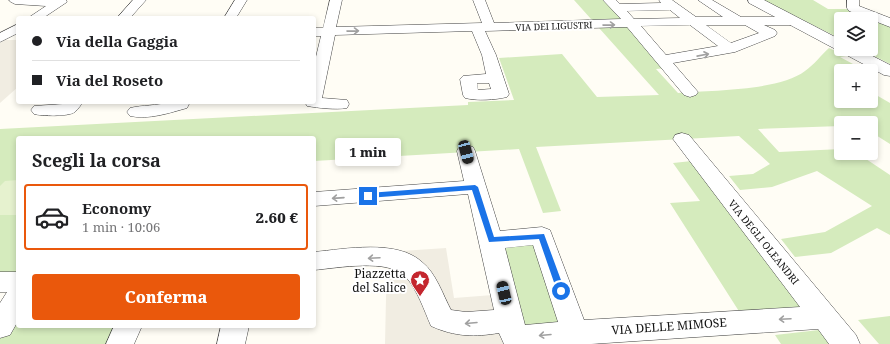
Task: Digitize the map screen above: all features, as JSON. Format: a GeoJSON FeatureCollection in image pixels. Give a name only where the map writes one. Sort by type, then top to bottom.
{"type":"FeatureCollection","features":[{"type":"Feature","properties":{"kind":"street"},"geometry":{"type":"LineString","coordinates":[[125,16],[140,0]]}},
{"type":"Feature","properties":{"kind":"street"},"geometry":{"type":"LineString","coordinates":[[231,16],[241,0]]}},
{"type":"Feature","properties":{"kind":"street"},"geometry":{"type":"LineString","coordinates":[[316,89],[336,0]]}},
{"type":"Feature","properties":{"kind":"street"},"geometry":{"type":"LineString","coordinates":[[479,0],[489,55],[495,78]]}},
{"type":"Feature","properties":{"kind":"street"},"geometry":{"type":"LineString","coordinates":[[664,60],[703,55],[730,49],[770,33],[742,21],[704,0]]}},
{"type":"Feature","properties":{"kind":"street"},"geometry":{"type":"LineString","coordinates":[[754,0],[834,42]]}},
{"type":"Feature","properties":{"kind":"street"},"geometry":{"type":"LineString","coordinates":[[853,0],[853,8],[890,23]]}},
{"type":"Feature","properties":{"kind":"street"},"geometry":{"type":"LineString","coordinates":[[13,2],[61,2]]}},
{"type":"Feature","properties":{"kind":"street"},"geometry":{"type":"LineString","coordinates":[[37,16],[61,2]]}},
{"type":"Feature","properties":{"kind":"street"},"geometry":{"type":"LineString","coordinates":[[613,4],[669,3],[730,49]]}},
{"type":"Feature","properties":{"kind":"street"},"geometry":{"type":"LineString","coordinates":[[613,4],[664,60],[690,92]]}},
{"type":"Feature","properties":{"kind":"street","name":"VIA DEI LIGUSTRI"},"geometry":{"type":"LineString","coordinates":[[316,32],[632,24],[693,21],[793,21]]}},
{"type":"Feature","properties":{"kind":"street"},"geometry":{"type":"LineString","coordinates":[[0,38],[16,29]]}},
{"type":"Feature","properties":{"kind":"street"},"geometry":{"type":"LineString","coordinates":[[861,56],[890,71]]}},
{"type":"Feature","properties":{"kind":"street"},"geometry":{"type":"LineString","coordinates":[[316,102],[341,104]]}},
{"type":"Feature","properties":{"kind":"street"},"geometry":{"type":"LineString","coordinates":[[47,104],[40,110],[68,109],[72,104]]}},
{"type":"Feature","properties":{"kind":"street"},"geometry":{"type":"LineString","coordinates":[[136,112],[169,108],[181,104]]}},
{"type":"Feature","properties":{"kind":"street","name":"VIA DEGLI OLEANDRI"},"geometry":{"type":"LineString","coordinates":[[682,139],[846,344]]}},
{"type":"Feature","properties":{"kind":"street"},"geometry":{"type":"LineString","coordinates":[[466,152],[491,240],[513,334]]}},
{"type":"Feature","properties":{"kind":"street"},"geometry":{"type":"LineString","coordinates":[[316,199],[475,187]]}},
{"type":"Feature","properties":{"kind":"street"},"geometry":{"type":"LineString","coordinates":[[491,240],[542,236],[575,332]]}},
{"type":"Feature","properties":{"kind":"street","name":"VIA DELLE MIMOSE"},"geometry":{"type":"LineString","coordinates":[[316,261],[385,257],[402,262],[414,269],[441,318],[449,323],[513,334],[575,332],[824,317]]}},
{"type":"Feature","properties":{"kind":"street"},"geometry":{"type":"LineString","coordinates":[[0,282],[16,282]]}},
{"type":"Feature","properties":{"kind":"street"},"geometry":{"type":"LineString","coordinates":[[0,326],[16,301]]}},
{"type":"Feature","properties":{"kind":"street"},"geometry":{"type":"LineString","coordinates":[[120,344],[127,328]]}},
{"type":"Feature","properties":{"kind":"street"},"geometry":{"type":"LineString","coordinates":[[231,344],[235,328]]}},
{"type":"Feature","properties":{"kind":"green space"},"geometry":{"type":"Polygon","coordinates":[[[574,0],[604,0],[667,68],[656,69],[678,93],[762,86],[793,78],[811,66],[829,48],[834,50],[834,56],[846,56],[840,57],[853,64],[834,64],[834,108],[878,108],[878,96],[890,103],[890,144],[878,136],[878,116],[834,116],[834,126],[758,129],[779,152],[834,149],[834,160],[868,160],[890,175],[890,235],[877,228],[831,253],[795,257],[781,239],[825,232],[872,206],[817,171],[772,187],[740,190],[729,176],[753,174],[770,164],[739,136],[536,147],[561,211],[543,213],[519,149],[316,161],[316,136],[16,136],[16,276],[0,276],[0,129],[468,105],[468,102],[514,100],[499,58],[562,54],[597,97],[659,95],[574,0]]]}},
{"type":"Feature","properties":{"kind":"green space"},"geometry":{"type":"Polygon","coordinates":[[[763,0],[813,0],[828,9],[850,9],[858,12],[834,12],[834,36],[763,0]]]}},
{"type":"Feature","properties":{"kind":"green space"},"geometry":{"type":"Polygon","coordinates":[[[878,20],[890,24],[890,64],[874,56],[878,56],[878,20]]]}},
{"type":"Feature","properties":{"kind":"green space"},"geometry":{"type":"Polygon","coordinates":[[[692,161],[812,312],[742,316],[670,203],[700,201],[673,163],[692,161]]]}},
{"type":"Feature","properties":{"kind":"green space"},"geometry":{"type":"Polygon","coordinates":[[[16,180],[16,215],[0,215],[0,186],[5,181],[16,180]]]}},
{"type":"Feature","properties":{"kind":"green space"},"geometry":{"type":"Polygon","coordinates":[[[538,240],[568,327],[520,331],[497,244],[538,240]]]}},
{"type":"Feature","properties":{"kind":"green space"},"geometry":{"type":"Polygon","coordinates":[[[16,314],[16,328],[115,328],[107,344],[0,344],[0,338],[16,314]]]}},
{"type":"Feature","properties":{"kind":"green space"},"geometry":{"type":"Polygon","coordinates":[[[890,316],[890,344],[879,344],[858,320],[890,316]]]}},
{"type":"Feature","properties":{"kind":"green space"},"geometry":{"type":"Polygon","coordinates":[[[819,330],[836,344],[781,344],[775,335],[819,330]]]}},
{"type":"Feature","properties":{"kind":"shaded area"},"geometry":{"type":"Polygon","coordinates":[[[5,40],[16,40],[16,89],[0,103],[0,43],[5,40]]]}},
{"type":"Feature","properties":{"kind":"shaded area","name":"Piazzetta del Salice"},"geometry":{"type":"Polygon","coordinates":[[[446,248],[454,298],[493,295],[503,344],[385,344],[387,252],[446,248]]]}},
{"type":"Feature","properties":{"kind":"place","name":"Piazzetta del Salice"},"geometry":{"type":"Point","coordinates":[420,297]}},
{"type":"Feature","properties":{"kind":"route"},"geometry":{"type":"LineString","coordinates":[[368,196],[475,187],[491,240],[542,236],[561,291]]}}]}
